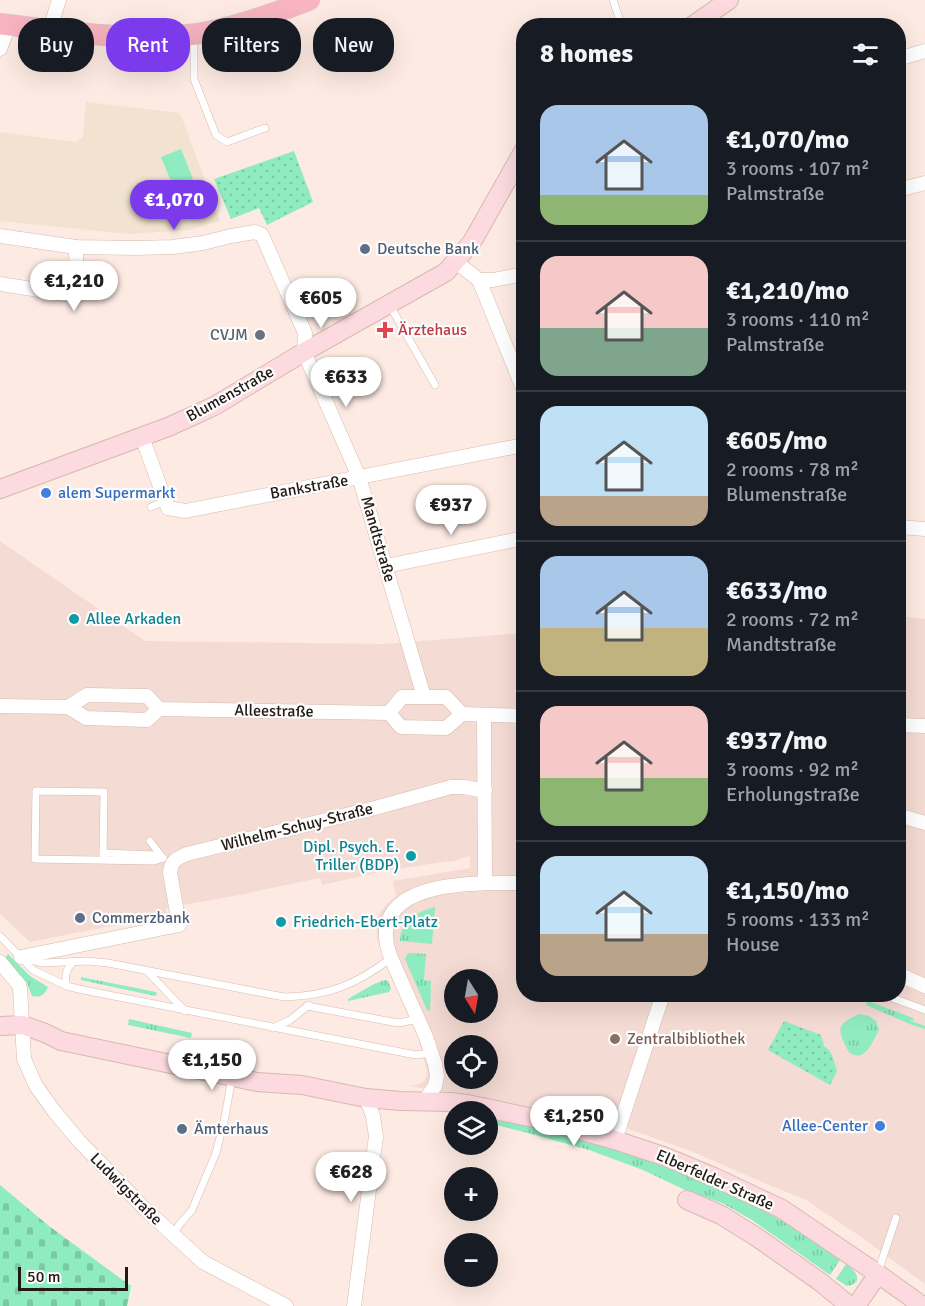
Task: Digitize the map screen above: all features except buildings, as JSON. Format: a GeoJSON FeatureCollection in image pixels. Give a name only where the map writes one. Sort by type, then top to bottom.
{"type":"FeatureCollection","features":[{"type":"Feature","properties":{"kind":"main road"},"geometry":{"type":"LineString","coordinates":[[94,33],[159,37],[194,34],[236,26],[309,0]]}},
{"type":"Feature","properties":{"kind":"main road"},"geometry":{"type":"LineString","coordinates":[[703,18],[729,0]]}},
{"type":"Feature","properties":{"kind":"main road","name":"Blumenstraße"},"geometry":{"type":"LineString","coordinates":[[0,489],[178,423],[216,405],[304,352],[446,272],[472,242],[516,164]]}},
{"type":"Feature","properties":{"kind":"main road"},"geometry":{"type":"LineString","coordinates":[[0,1026],[23,1025]]}},
{"type":"Feature","properties":{"kind":"main road","name":"Elberfelder Straße"},"geometry":{"type":"LineString","coordinates":[[23,1025],[61,1041],[257,1082],[302,1085],[366,1098],[404,1102],[451,1101],[543,1120],[615,1140],[666,1157],[761,1198],[788,1213],[923,1306]]}},
{"type":"Feature","properties":{"kind":"main road","name":"Elberfelder Straße"},"geometry":{"type":"LineString","coordinates":[[687,1200],[721,1215],[755,1236],[850,1306]]}},
{"type":"Feature","properties":{"kind":"main road"},"geometry":{"type":"LineString","coordinates":[[856,1306],[878,1274]]}},
{"type":"Feature","properties":{"kind":"street"},"geometry":{"type":"LineString","coordinates":[[54,18],[59,0]]}},
{"type":"Feature","properties":{"kind":"street"},"geometry":{"type":"LineString","coordinates":[[0,49],[5,25]]}},
{"type":"Feature","properties":{"kind":"street"},"geometry":{"type":"LineString","coordinates":[[906,57],[925,51]]}},
{"type":"Feature","properties":{"kind":"street"},"geometry":{"type":"LineString","coordinates":[[906,187],[925,183]]}},
{"type":"Feature","properties":{"kind":"street","name":"Mandtstraße"},"geometry":{"type":"LineString","coordinates":[[76,247],[173,246],[203,243],[255,232],[262,235],[305,333],[304,352],[359,477],[424,697]]}},
{"type":"Feature","properties":{"kind":"street"},"geometry":{"type":"LineString","coordinates":[[0,236],[76,247],[77,296],[0,285]]}},
{"type":"Feature","properties":{"kind":"street"},"geometry":{"type":"LineString","coordinates":[[456,262],[479,280],[516,371]]}},
{"type":"Feature","properties":{"kind":"street"},"geometry":{"type":"LineString","coordinates":[[479,280],[516,276]]}},
{"type":"Feature","properties":{"kind":"street"},"geometry":{"type":"LineString","coordinates":[[142,437],[166,504]]}},
{"type":"Feature","properties":{"kind":"street","name":"Bankstraße"},"geometry":{"type":"LineString","coordinates":[[166,504],[185,511],[516,447]]}},
{"type":"Feature","properties":{"kind":"street"},"geometry":{"type":"LineString","coordinates":[[906,528],[925,529]]}},
{"type":"Feature","properties":{"kind":"street"},"geometry":{"type":"LineString","coordinates":[[386,566],[516,540]]}},
{"type":"Feature","properties":{"kind":"street","name":"Alleestraße"},"geometry":{"type":"LineString","coordinates":[[68,707],[87,695],[147,696],[159,709]]}},
{"type":"Feature","properties":{"kind":"street"},"geometry":{"type":"LineString","coordinates":[[462,714],[446,697],[402,697],[389,713],[401,727],[435,728],[446,728],[462,714],[516,716]]}},
{"type":"Feature","properties":{"kind":"street","name":"Alleestraße"},"geometry":{"type":"LineString","coordinates":[[0,706],[68,707],[86,718],[147,720],[159,709],[389,713]]}},
{"type":"Feature","properties":{"kind":"street"},"geometry":{"type":"LineString","coordinates":[[484,715],[485,883]]}},
{"type":"Feature","properties":{"kind":"street"},"geometry":{"type":"LineString","coordinates":[[906,725],[925,726]]}},
{"type":"Feature","properties":{"kind":"street","name":"Wilhelm-Schuy-Straße"},"geometry":{"type":"LineString","coordinates":[[167,862],[187,854],[451,787],[485,788]]}},
{"type":"Feature","properties":{"kind":"street"},"geometry":{"type":"LineString","coordinates":[[906,817],[925,823]]}},
{"type":"Feature","properties":{"kind":"street"},"geometry":{"type":"LineString","coordinates":[[21,957],[179,925],[167,862]]}},
{"type":"Feature","properties":{"kind":"street"},"geometry":{"type":"LineString","coordinates":[[424,1101],[435,1086],[437,1076],[432,1053],[387,946],[386,930],[391,914],[399,904],[436,889],[462,884],[516,883]]}},
{"type":"Feature","properties":{"kind":"street"},"geometry":{"type":"LineString","coordinates":[[0,962],[19,984],[23,1025]]}},
{"type":"Feature","properties":{"kind":"street"},"geometry":{"type":"LineString","coordinates":[[906,978],[925,986]]}},
{"type":"Feature","properties":{"kind":"street"},"geometry":{"type":"LineString","coordinates":[[615,1140],[660,1002]]}},
{"type":"Feature","properties":{"kind":"street","name":"Ludwigstraße"},"geometry":{"type":"LineString","coordinates":[[23,1025],[24,1059],[36,1086],[79,1141],[144,1208],[203,1262],[286,1306]]}},
{"type":"Feature","properties":{"kind":"street"},"geometry":{"type":"LineString","coordinates":[[354,1306],[376,1136],[373,1116],[366,1098]]}},
{"type":"Feature","properties":{"kind":"lane"},"geometry":{"type":"LineString","coordinates":[[613,0],[619,18]]}},
{"type":"Feature","properties":{"kind":"lane"},"geometry":{"type":"LineString","coordinates":[[194,34],[194,79],[216,135],[227,142],[264,128]]}},
{"type":"Feature","properties":{"kind":"lane"},"geometry":{"type":"LineString","coordinates":[[389,304],[435,385]]}},
{"type":"Feature","properties":{"kind":"lane"},"geometry":{"type":"LineString","coordinates":[[151,507],[166,504]]}},
{"type":"Feature","properties":{"kind":"lane"},"geometry":{"type":"LineString","coordinates":[[103,856],[104,792],[36,791],[35,859],[103,856],[167,862]]}},
{"type":"Feature","properties":{"kind":"lane"},"geometry":{"type":"LineString","coordinates":[[150,842],[167,862]]}},
{"type":"Feature","properties":{"kind":"lane"},"geometry":{"type":"LineString","coordinates":[[0,936],[33,970],[67,986],[416,1055],[432,1053]]}},
{"type":"Feature","properties":{"kind":"lane"},"geometry":{"type":"LineString","coordinates":[[21,957],[43,963],[87,961],[108,963],[284,997],[316,995],[348,985],[391,958]]}},
{"type":"Feature","properties":{"kind":"lane"},"geometry":{"type":"LineString","coordinates":[[67,986],[66,973],[68,966],[73,962]]}},
{"type":"Feature","properties":{"kind":"lane"},"geometry":{"type":"LineString","coordinates":[[146,970],[186,1011]]}},
{"type":"Feature","properties":{"kind":"lane"},"geometry":{"type":"LineString","coordinates":[[273,1028],[290,1020],[316,995]]}},
{"type":"Feature","properties":{"kind":"lane"},"geometry":{"type":"LineString","coordinates":[[904,1002],[925,1010]]}},
{"type":"Feature","properties":{"kind":"lane"},"geometry":{"type":"LineString","coordinates":[[307,1006],[398,1023],[418,1018]]}},
{"type":"Feature","properties":{"kind":"lane"},"geometry":{"type":"LineString","coordinates":[[173,1236],[192,1210],[216,1153],[232,1077]]}},
{"type":"Feature","properties":{"kind":"lane"},"geometry":{"type":"LineString","coordinates":[[878,1274],[897,1219]]}},
{"type":"Feature","properties":{"kind":"shaded area"},"geometry":{"type":"Polygon","coordinates":[[[86,102],[180,113],[220,221],[189,230],[128,234],[0,221],[0,132],[76,142],[83,137],[86,102]]]}},
{"type":"Feature","properties":{"kind":"shaded area"},"geometry":{"type":"Polygon","coordinates":[[[0,541],[145,641],[383,644],[516,634],[516,1002],[906,1002],[906,617],[925,619],[925,1284],[806,1200],[691,1151],[600,1119],[409,1086],[423,1082],[427,1071],[418,1038],[377,939],[376,921],[381,911],[396,896],[393,881],[470,868],[470,856],[450,862],[385,871],[322,885],[320,878],[166,908],[167,915],[30,942],[0,914],[0,541]]]}},
{"type":"Feature","properties":{"kind":"green space"},"geometry":{"type":"Polygon","coordinates":[[[181,149],[193,179],[173,186],[161,157],[181,149]]]}},
{"type":"Feature","properties":{"kind":"green space"},"geometry":{"type":"Polygon","coordinates":[[[294,151],[313,202],[267,225],[259,208],[231,219],[214,179],[294,151]]]}},
{"type":"Feature","properties":{"kind":"green space"},"geometry":{"type":"Polygon","coordinates":[[[435,907],[432,944],[400,941],[403,928],[411,918],[435,907]]]}},
{"type":"Feature","properties":{"kind":"green space"},"geometry":{"type":"Polygon","coordinates":[[[408,953],[426,954],[424,980],[431,981],[430,1011],[427,1010],[405,959],[408,953]]]}},
{"type":"Feature","properties":{"kind":"green space"},"geometry":{"type":"Polygon","coordinates":[[[8,954],[30,976],[48,987],[44,994],[37,997],[32,996],[26,981],[4,959],[8,954]]]}},
{"type":"Feature","properties":{"kind":"green space"},"geometry":{"type":"Polygon","coordinates":[[[81,977],[157,994],[155,996],[81,980],[81,977]]]}},
{"type":"Feature","properties":{"kind":"green space"},"geometry":{"type":"Polygon","coordinates":[[[385,980],[391,988],[389,992],[348,1001],[374,984],[385,980]]]}},
{"type":"Feature","properties":{"kind":"green space"},"geometry":{"type":"Polygon","coordinates":[[[871,1002],[913,1018],[914,1021],[911,1021],[925,1026],[925,1029],[912,1025],[866,1005],[871,1002]]]}},
{"type":"Feature","properties":{"kind":"green space"},"geometry":{"type":"Polygon","coordinates":[[[860,1014],[876,1021],[879,1030],[867,1050],[855,1055],[849,1052],[841,1028],[846,1021],[860,1014]]]}},
{"type":"Feature","properties":{"kind":"green space"},"geometry":{"type":"Polygon","coordinates":[[[129,1019],[192,1033],[191,1038],[128,1025],[129,1019]]]}},
{"type":"Feature","properties":{"kind":"green space"},"geometry":{"type":"Polygon","coordinates":[[[784,1021],[821,1035],[824,1046],[832,1055],[837,1071],[830,1085],[768,1050],[784,1021]]]}},
{"type":"Feature","properties":{"kind":"green space"},"geometry":{"type":"Polygon","coordinates":[[[498,1119],[582,1137],[692,1175],[786,1223],[840,1260],[830,1275],[752,1220],[722,1203],[589,1150],[498,1126],[498,1119]]]}},
{"type":"Feature","properties":{"kind":"green space"},"geometry":{"type":"Polygon","coordinates":[[[0,1185],[49,1226],[131,1286],[127,1306],[0,1306],[0,1185]]]}},
{"type":"Feature","properties":{"kind":"green space"},"geometry":{"type":"Polygon","coordinates":[[[846,1264],[857,1275],[857,1281],[847,1286],[836,1279],[846,1264]]]}},
{"type":"Feature","properties":{"kind":"place","name":"Deutsche Bank"},"geometry":{"type":"Point","coordinates":[365,249]}},
{"type":"Feature","properties":{"kind":"place","name":"Ärztehaus"},"geometry":{"type":"Point","coordinates":[385,330]}},
{"type":"Feature","properties":{"kind":"place","name":"CVJM"},"geometry":{"type":"Point","coordinates":[260,335]}},
{"type":"Feature","properties":{"kind":"place","name":"alem Supermarkt"},"geometry":{"type":"Point","coordinates":[46,493]}},
{"type":"Feature","properties":{"kind":"place","name":"Allee Arkaden"},"geometry":{"type":"Point","coordinates":[74,619]}},
{"type":"Feature","properties":{"kind":"place","name":"Dipl. Psych. E. Triller (BDP)"},"geometry":{"type":"Point","coordinates":[411,856]}},
{"type":"Feature","properties":{"kind":"place","name":"Commerzbank"},"geometry":{"type":"Point","coordinates":[80,918]}},
{"type":"Feature","properties":{"kind":"place","name":"Friedrich-Ebert-Platz"},"geometry":{"type":"Point","coordinates":[281,922]}},
{"type":"Feature","properties":{"kind":"place","name":"Zentralbibliothek"},"geometry":{"type":"Point","coordinates":[615,1039]}},
{"type":"Feature","properties":{"kind":"place","name":"Allee-Center"},"geometry":{"type":"Point","coordinates":[880,1126]}},
{"type":"Feature","properties":{"kind":"place","name":"Ämterhaus"},"geometry":{"type":"Point","coordinates":[182,1129]}}]}
